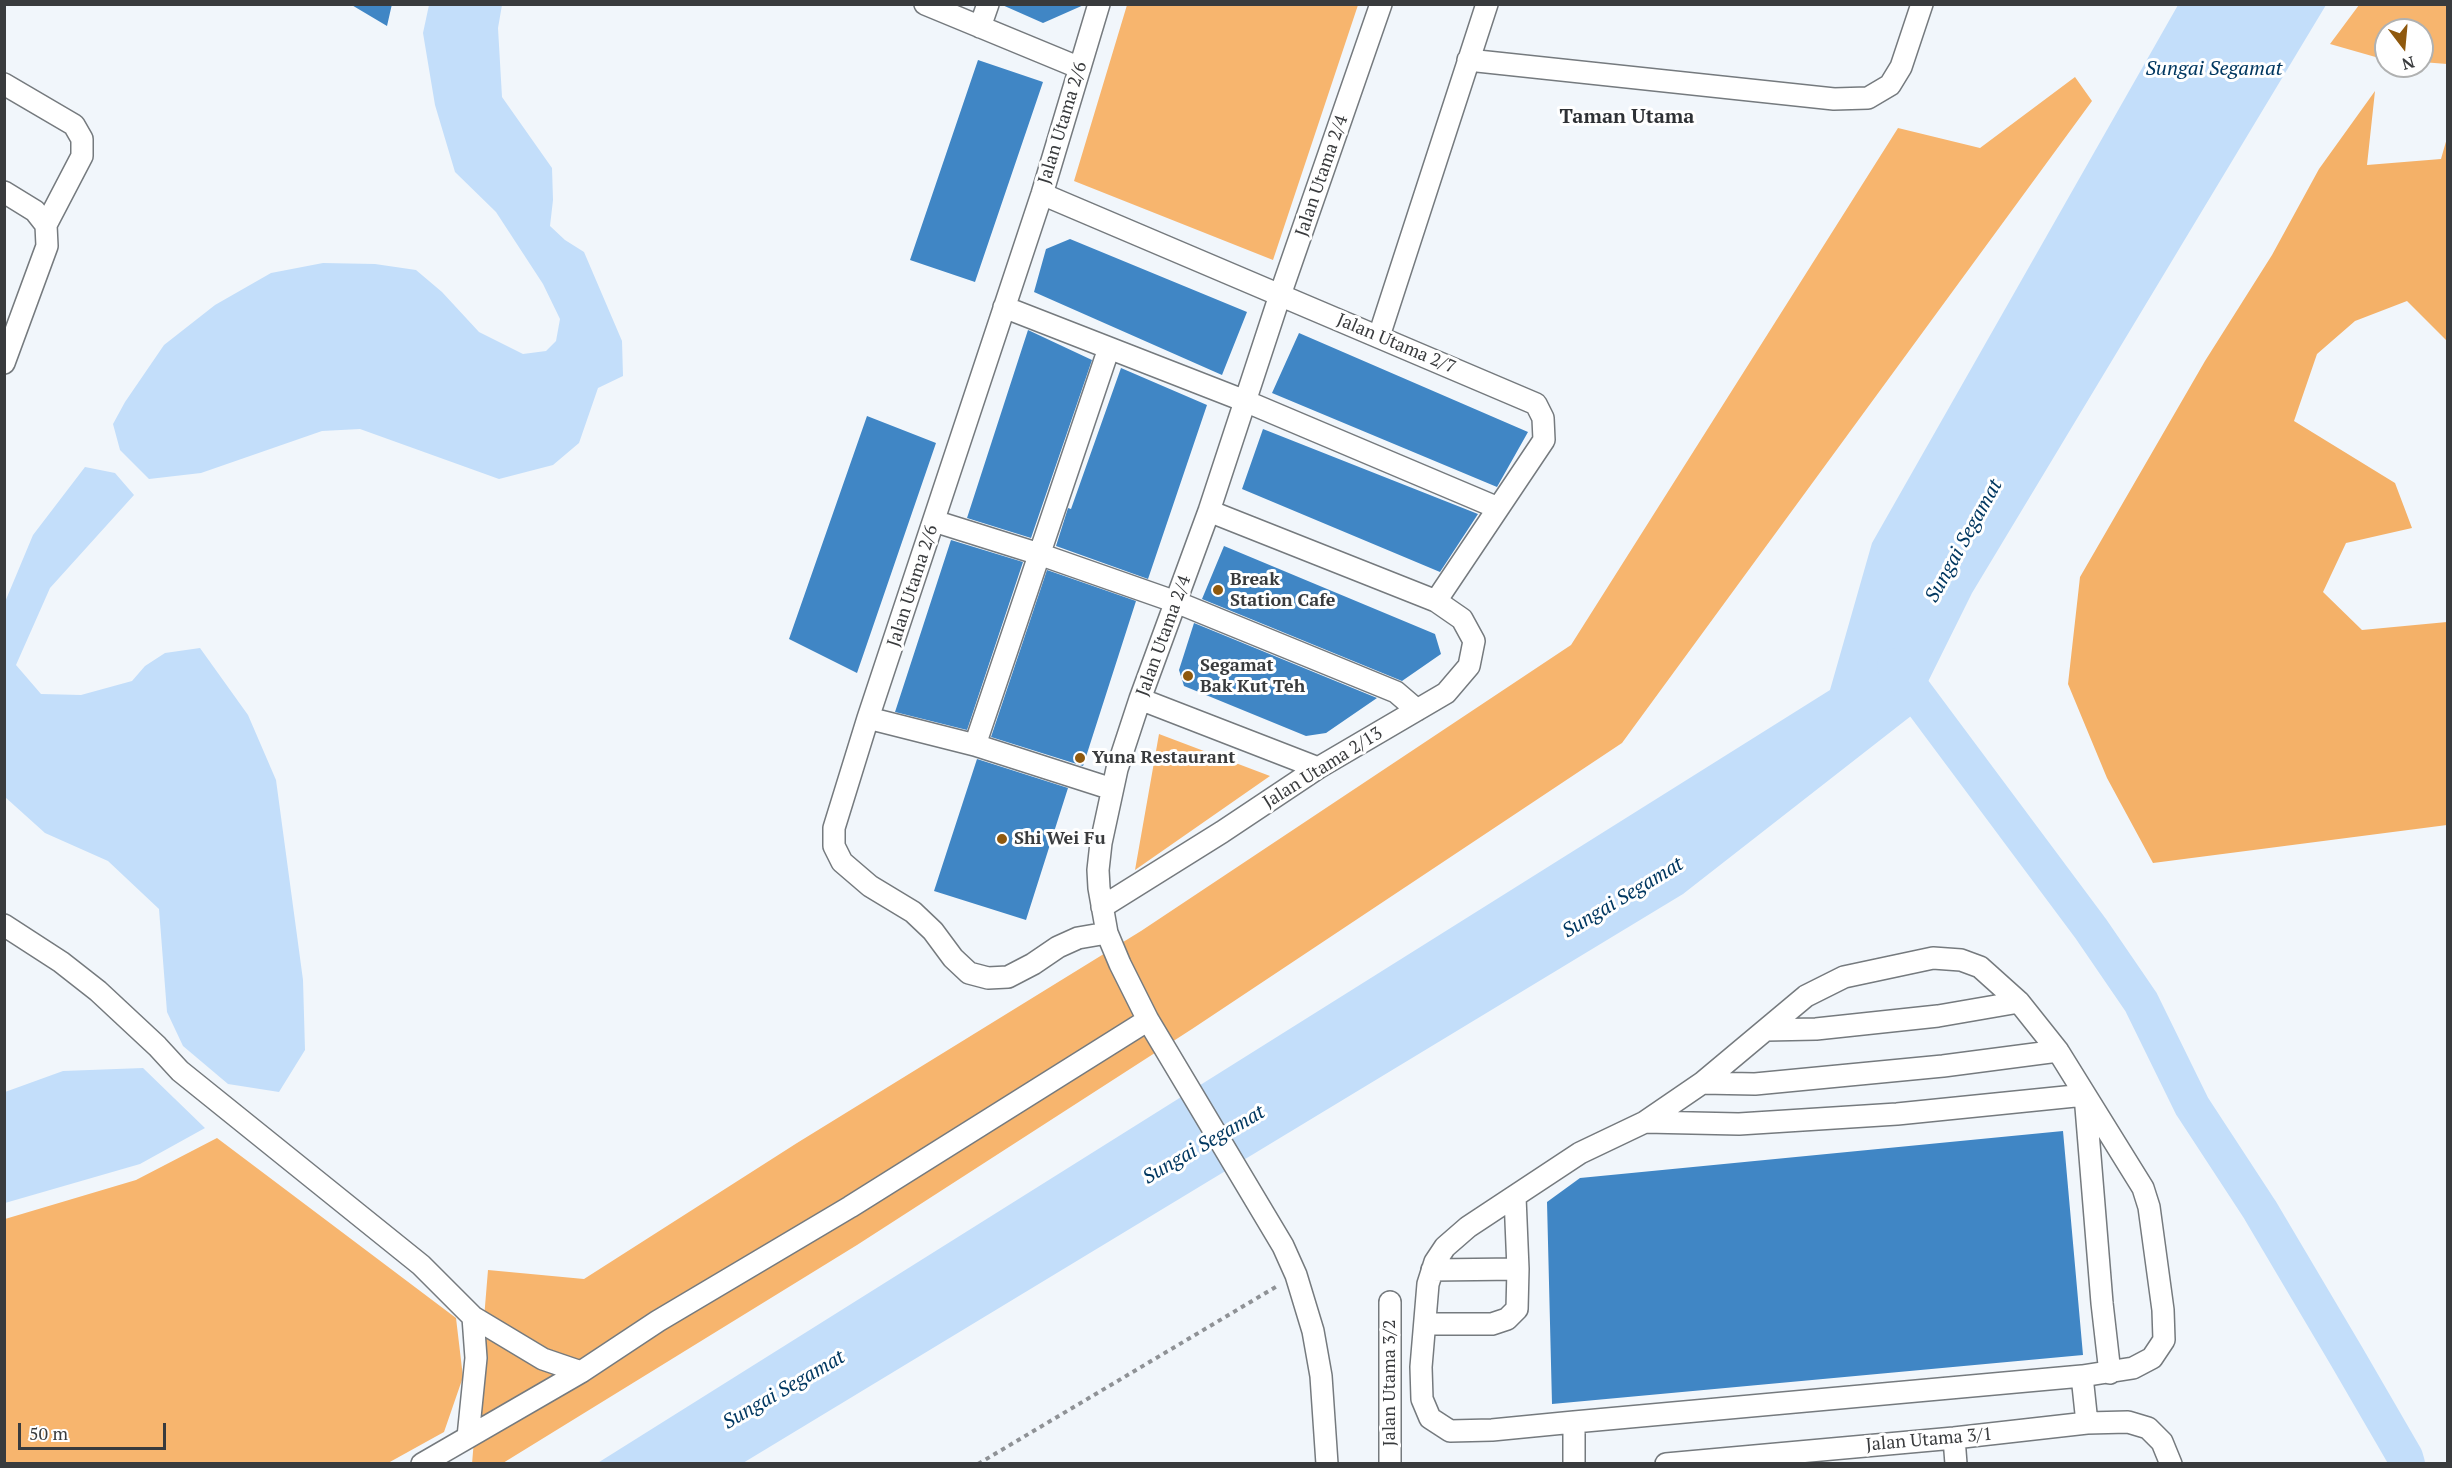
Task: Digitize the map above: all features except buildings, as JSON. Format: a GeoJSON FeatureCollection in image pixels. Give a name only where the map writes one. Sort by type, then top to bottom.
{"type":"FeatureCollection","features":[{"type":"Feature","properties":{"kind":"street"},"geometry":{"type":"LineString","coordinates":[[925,4],[1080,68]]}},
{"type":"Feature","properties":{"kind":"street"},"geometry":{"type":"LineString","coordinates":[[980,27],[988,4]]}},
{"type":"Feature","properties":{"kind":"street","name":"Jalan Utama 2/6"},"geometry":{"type":"LineString","coordinates":[[1100,4],[1041,194],[868,718],[834,828],[834,846],[843,862],[870,886],[913,912],[933,931],[953,958],[969,973],[988,978],[1008,977],[1058,947],[1078,938],[1107,933]]}},
{"type":"Feature","properties":{"kind":"street","name":"Jalan Utama 2/4"},"geometry":{"type":"LineString","coordinates":[[1296,1275],[1283,1246],[1154,1028],[1107,933],[1098,870],[1117,768],[1209,510],[1280,295],[1381,4]]}},
{"type":"Feature","properties":{"kind":"street"},"geometry":{"type":"LineString","coordinates":[[1379,336],[1487,4]]}},
{"type":"Feature","properties":{"kind":"street"},"geometry":{"type":"LineString","coordinates":[[1468,60],[1834,99],[1868,98],[1890,85],[1901,67],[1922,4]]}},
{"type":"Feature","properties":{"kind":"street"},"geometry":{"type":"LineString","coordinates":[[4,84],[74,125],[82,139],[82,156],[46,225],[47,246],[4,363]]}},
{"type":"Feature","properties":{"kind":"street"},"geometry":{"type":"LineString","coordinates":[[4,192],[35,211],[46,225]]}},
{"type":"Feature","properties":{"kind":"street","name":"Jalan Utama 2/7"},"geometry":{"type":"LineString","coordinates":[[1041,194],[1536,404],[1544,418],[1544,440],[1436,602]]}},
{"type":"Feature","properties":{"kind":"street"},"geometry":{"type":"LineString","coordinates":[[1004,307],[1245,401],[1498,508]]}},
{"type":"Feature","properties":{"kind":"street"},"geometry":{"type":"LineString","coordinates":[[975,745],[1109,348]]}},
{"type":"Feature","properties":{"kind":"street","name":"Jalan Utama 2/13"},"geometry":{"type":"LineString","coordinates":[[1102,907],[1222,832],[1318,768],[1446,693],[1469,666],[1474,640],[1462,619],[1436,602],[1209,510]]}},
{"type":"Feature","properties":{"kind":"street"},"geometry":{"type":"LineString","coordinates":[[934,521],[1039,554],[1176,602],[1396,692],[1418,710]]}},
{"type":"Feature","properties":{"kind":"street"},"geometry":{"type":"LineString","coordinates":[[1140,699],[1318,768]]}},
{"type":"Feature","properties":{"kind":"street"},"geometry":{"type":"LineString","coordinates":[[868,718],[975,745],[1112,789]]}},
{"type":"Feature","properties":{"kind":"street"},"geometry":{"type":"LineString","coordinates":[[4,925],[61,962],[98,991],[157,1046],[180,1071],[422,1265],[473,1317],[543,1359],[581,1372]]}},
{"type":"Feature","properties":{"kind":"street"},"geometry":{"type":"LineString","coordinates":[[1933,958],[1961,960],[1980,968],[2019,1002],[2058,1051],[2143,1188],[2149,1207],[2163,1310],[2164,1340],[2152,1358],[2133,1368],[2110,1373],[1492,1430],[1450,1431],[1430,1418],[1422,1399],[1421,1368],[1428,1284],[1435,1262],[1445,1247],[1468,1227],[1580,1153],[1645,1122],[1702,1083],[1806,996],[1844,978],[1933,958]]}},
{"type":"Feature","properties":{"kind":"street"},"geometry":{"type":"LineString","coordinates":[[1766,1030],[1816,1029],[1938,1016],[2019,1002]]}},
{"type":"Feature","properties":{"kind":"street"},"geometry":{"type":"LineString","coordinates":[[422,1464],[581,1372],[658,1321],[1154,1028]]}},
{"type":"Feature","properties":{"kind":"street"},"geometry":{"type":"LineString","coordinates":[[1702,1083],[1767,1083],[1942,1066],[2058,1051]]}},
{"type":"Feature","properties":{"kind":"street"},"geometry":{"type":"LineString","coordinates":[[1645,1122],[1751,1124],[1897,1114],[2085,1095]]}},
{"type":"Feature","properties":{"kind":"street"},"geometry":{"type":"LineString","coordinates":[[2085,1095],[2110,1373]]}},
{"type":"Feature","properties":{"kind":"street"},"geometry":{"type":"LineString","coordinates":[[1425,1324],[1492,1324],[1507,1319],[1517,1309],[1515,1197]]}},
{"type":"Feature","properties":{"kind":"street"},"geometry":{"type":"LineString","coordinates":[[1432,1270],[1518,1269]]}},
{"type":"Feature","properties":{"kind":"street"},"geometry":{"type":"LineString","coordinates":[[1296,1275],[1313,1331],[1321,1376],[1327,1464]]}},
{"type":"Feature","properties":{"kind":"street","name":"Jalan Utama 3/2"},"geometry":{"type":"LineString","coordinates":[[1390,1302],[1390,1464]]}},
{"type":"Feature","properties":{"kind":"street"},"geometry":{"type":"LineString","coordinates":[[468,1437],[476,1358],[473,1317]]}},
{"type":"Feature","properties":{"kind":"street"},"geometry":{"type":"LineString","coordinates":[[2082,1376],[2088,1423]]}},
{"type":"Feature","properties":{"kind":"street"},"geometry":{"type":"LineString","coordinates":[[1574,1422],[1574,1464]]}},
{"type":"Feature","properties":{"kind":"street","name":"Jalan Utama 3/1"},"geometry":{"type":"LineString","coordinates":[[1666,1464],[1724,1461],[2088,1423],[2128,1422],[2148,1428],[2162,1442],[2171,1464]]}},
{"type":"Feature","properties":{"kind":"street"},"geometry":{"type":"LineString","coordinates":[[1954,1438],[1956,1464]]}},
{"type":"Feature","properties":{"kind":"path"},"geometry":{"type":"LineString","coordinates":[[978,1464],[1296,1275]]}},
{"type":"Feature","properties":{"kind":"shaded area"},"geometry":{"type":"Polygon","coordinates":[[[1127,5],[1358,5],[1273,260],[1074,181],[1127,5]]]}},
{"type":"Feature","properties":{"kind":"shaded area"},"geometry":{"type":"Polygon","coordinates":[[[2359,5],[2447,5],[2447,64],[2434,63],[2434,18],[2374,18],[2374,57],[2330,44],[2359,5]]]}},
{"type":"Feature","properties":{"kind":"shaded area"},"geometry":{"type":"Polygon","coordinates":[[[2075,77],[2092,101],[1622,743],[1192,1029],[857,1245],[503,1463],[472,1464],[488,1270],[584,1279],[797,1143],[1141,931],[1571,645],[1898,128],[1980,148],[2075,77]]]}},
{"type":"Feature","properties":{"kind":"shaded area"},"geometry":{"type":"Polygon","coordinates":[[[2375,91],[2367,165],[2441,159],[2447,138],[2447,341],[2407,301],[2355,321],[2317,354],[2294,421],[2395,483],[2412,528],[2346,543],[2323,592],[2362,630],[2447,622],[2447,825],[2153,863],[2107,778],[2068,684],[2080,577],[2205,361],[2272,255],[2319,169],[2375,91]]]}},
{"type":"Feature","properties":{"kind":"shaded area"},"geometry":{"type":"Polygon","coordinates":[[[1159,734],[1270,776],[1135,870],[1159,734]]]}},
{"type":"Feature","properties":{"kind":"shaded area"},"geometry":{"type":"Polygon","coordinates":[[[217,1138],[456,1318],[463,1377],[444,1432],[388,1463],[5,1463],[5,1219],[136,1180],[217,1138]]]}},
{"type":"Feature","properties":{"kind":"water"},"geometry":{"type":"Polygon","coordinates":[[[429,5],[502,5],[498,28],[502,97],[552,168],[553,200],[550,226],[565,240],[584,252],[622,341],[623,376],[598,388],[579,443],[553,465],[499,479],[360,429],[322,431],[201,473],[149,479],[120,450],[113,424],[125,402],[164,345],[215,305],[271,273],[323,263],[375,264],[416,270],[442,292],[479,332],[523,354],[546,351],[556,341],[560,319],[543,284],[496,212],[455,172],[435,105],[423,33],[429,5]]]}},
{"type":"Feature","properties":{"kind":"water","name":"Sungai Segamat"},"geometry":{"type":"Polygon","coordinates":[[[2178,5],[2326,5],[1972,593],[1911,716],[1683,894],[743,1463],[596,1464],[1830,690],[1872,543],[2178,5]]]}},
{"type":"Feature","properties":{"kind":"water"},"geometry":{"type":"Polygon","coordinates":[[[85,467],[115,473],[134,495],[50,588],[16,665],[41,694],[81,695],[132,681],[145,666],[165,653],[200,648],[248,715],[276,780],[303,980],[305,1050],[279,1092],[228,1084],[183,1046],[167,1012],[159,909],[108,861],[45,833],[5,797],[5,602],[33,535],[85,467]]]}},
{"type":"Feature","properties":{"kind":"water"},"geometry":{"type":"Polygon","coordinates":[[[143,1068],[205,1128],[140,1164],[5,1203],[5,1092],[63,1071],[143,1068]]]}},
{"type":"Feature","properties":{"kind":"waterway"},"geometry":{"type":"LineString","coordinates":[[1895,666],[2091,929],[2141,1002],[2192,1106],[2260,1210],[2407,1464]]}},
{"type":"Feature","properties":{"kind":"place","name":"Break Station Cafe"},"geometry":{"type":"Point","coordinates":[1218,590]}},
{"type":"Feature","properties":{"kind":"place","name":"Segamat Bak Kut Teh"},"geometry":{"type":"Point","coordinates":[1188,676]}},
{"type":"Feature","properties":{"kind":"place","name":"Yuna Restaurant"},"geometry":{"type":"Point","coordinates":[1080,758]}},
{"type":"Feature","properties":{"kind":"place","name":"Shi Wei Fu"},"geometry":{"type":"Point","coordinates":[1002,839]}},
{"type":"Feature","properties":{"kind":"district","name":"Taman Utama"},"geometry":{"type":"Point","coordinates":[1627,117]}}]}
